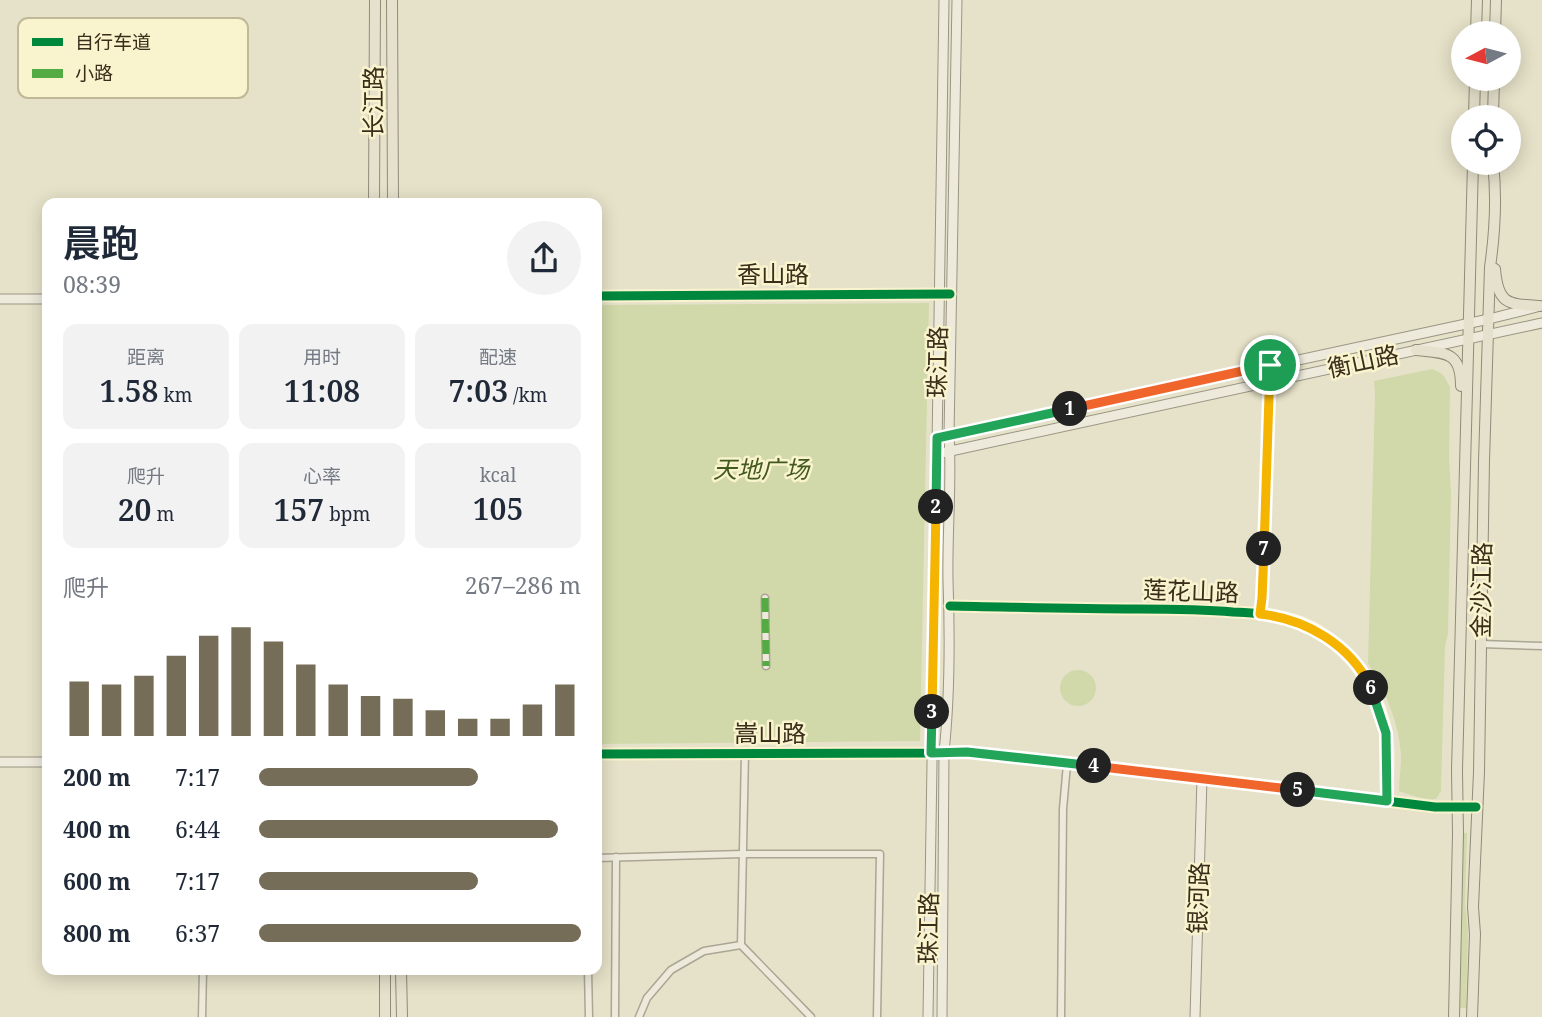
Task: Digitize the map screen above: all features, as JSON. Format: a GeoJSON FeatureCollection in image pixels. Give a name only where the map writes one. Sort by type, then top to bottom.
{"type":"FeatureCollection","features":[{"type":"Feature","properties":{"kind":"main road","name":"长江路"},"geometry":{"type":"LineString","coordinates":[[374,0],[374,198]]}},
{"type":"Feature","properties":{"kind":"main road","name":"长江路"},"geometry":{"type":"LineString","coordinates":[[392,0],[393,198]]}},
{"type":"Feature","properties":{"kind":"main road","name":"珠江路"},"geometry":{"type":"LineString","coordinates":[[928,1017],[944,0]]}},
{"type":"Feature","properties":{"kind":"main road"},"geometry":{"type":"LineString","coordinates":[[942,1017],[944,752],[950,606],[950,294],[957,0]]}},
{"type":"Feature","properties":{"kind":"main road"},"geometry":{"type":"LineString","coordinates":[[1476,21],[1477,0]]}},
{"type":"Feature","properties":{"kind":"main road"},"geometry":{"type":"LineString","coordinates":[[1495,21],[1496,0]]}},
{"type":"Feature","properties":{"kind":"main road","name":"金沙江路"},"geometry":{"type":"LineString","coordinates":[[1454,1017],[1457,770],[1473,175]]}},
{"type":"Feature","properties":{"kind":"main road","name":"金沙江路"},"geometry":{"type":"LineString","coordinates":[[1472,1017],[1494,175]]}},
{"type":"Feature","properties":{"kind":"main road"},"geometry":{"type":"LineString","coordinates":[[1494,242],[1499,293],[1513,304],[1541,306]]}},
{"type":"Feature","properties":{"kind":"main road","name":"香山路"},"geometry":{"type":"LineString","coordinates":[[602,296],[950,294]]}},
{"type":"Feature","properties":{"kind":"main road"},"geometry":{"type":"LineString","coordinates":[[0,299],[42,299]]}},
{"type":"Feature","properties":{"kind":"main road","name":"衡山路"},"geometry":{"type":"LineString","coordinates":[[937,438],[1541,306]]}},
{"type":"Feature","properties":{"kind":"main road","name":"衡山路"},"geometry":{"type":"LineString","coordinates":[[937,454],[1542,323]]}},
{"type":"Feature","properties":{"kind":"main road"},"geometry":{"type":"LineString","coordinates":[[1416,350],[1446,354],[1460,367],[1460,457],[1466,492]]}},
{"type":"Feature","properties":{"kind":"main road","name":"嵩山路"},"geometry":{"type":"LineString","coordinates":[[602,754],[967,752],[1435,807],[1476,807]]}},
{"type":"Feature","properties":{"kind":"main road"},"geometry":{"type":"LineString","coordinates":[[0,762],[42,762]]}},
{"type":"Feature","properties":{"kind":"main road","name":"银河路"},"geometry":{"type":"LineString","coordinates":[[1195,1017],[1202,778]]}},
{"type":"Feature","properties":{"kind":"main road"},"geometry":{"type":"LineString","coordinates":[[385,975],[385,1017]]}},
{"type":"Feature","properties":{"kind":"main road"},"geometry":{"type":"LineString","coordinates":[[401,975],[402,1017]]}},
{"type":"Feature","properties":{"kind":"street"},"geometry":{"type":"LineString","coordinates":[[1260,614],[1270,365]]}},
{"type":"Feature","properties":{"kind":"street"},"geometry":{"type":"LineString","coordinates":[[765,598],[766,666]]}},
{"type":"Feature","properties":{"kind":"street","name":"莲花山路"},"geometry":{"type":"LineString","coordinates":[[950,606],[1187,609],[1260,614],[1311,627],[1341,648],[1364,674],[1378,706],[1386,733],[1387,801]]}},
{"type":"Feature","properties":{"kind":"street"},"geometry":{"type":"LineString","coordinates":[[1481,644],[1542,646]]}},
{"type":"Feature","properties":{"kind":"street"},"geometry":{"type":"LineString","coordinates":[[745,753],[741,945],[811,1017]]}},
{"type":"Feature","properties":{"kind":"street"},"geometry":{"type":"LineString","coordinates":[[1062,1017],[1063,809],[1067,764]]}},
{"type":"Feature","properties":{"kind":"street"},"geometry":{"type":"LineString","coordinates":[[602,858],[880,854],[877,1017]]}},
{"type":"Feature","properties":{"kind":"street"},"geometry":{"type":"LineString","coordinates":[[615,857],[615,1017]]}},
{"type":"Feature","properties":{"kind":"street"},"geometry":{"type":"LineString","coordinates":[[639,1017],[646,998],[671,970],[704,951],[741,945]]}},
{"type":"Feature","properties":{"kind":"street"},"geometry":{"type":"LineString","coordinates":[[202,975],[202,1017]]}},
{"type":"Feature","properties":{"kind":"street"},"geometry":{"type":"LineString","coordinates":[[588,975],[589,1017]]}},
{"type":"Feature","properties":{"kind":"green space","name":"天地广场"},"geometry":{"type":"Polygon","coordinates":[[[929,303],[920,741],[602,744],[602,305],[929,303]]]}},
{"type":"Feature","properties":{"kind":"green space"},"geometry":{"type":"Polygon","coordinates":[[[1432,369],[1444,376],[1450,387],[1451,492],[1441,791],[1436,799],[1399,791],[1401,757],[1395,720],[1386,696],[1368,663],[1374,381],[1432,369]]]}},
{"type":"Feature","properties":{"kind":"green space"},"geometry":{"type":"Polygon","coordinates":[[[1078,670],[1091,675],[1096,688],[1091,701],[1078,706],[1065,701],[1060,688],[1065,675],[1078,670]]]}},
{"type":"Feature","properties":{"kind":"green space"},"geometry":{"type":"Polygon","coordinates":[[[1464,833],[1467,833],[1465,903],[1468,931],[1466,1008],[1460,1008],[1464,833]]]}},
{"type":"Feature","properties":{"kind":"marked path"},"geometry":{"type":"LineString","coordinates":[[765,598],[766,666]]}},
{"type":"Feature","properties":{"kind":"cycle path"},"geometry":{"type":"LineString","coordinates":[[602,296],[950,294]]}},
{"type":"Feature","properties":{"kind":"cycle path"},"geometry":{"type":"LineString","coordinates":[[950,606],[1209,610],[1273,615],[1311,627],[1350,658],[1360,670],[1376,700],[1387,740],[1386,801]]}},
{"type":"Feature","properties":{"kind":"cycle path"},"geometry":{"type":"LineString","coordinates":[[602,754],[967,752],[1435,807],[1476,807]]}},
{"type":"Feature","properties":{"kind":"route"},"geometry":{"type":"LineString","coordinates":[[1270,365],[1260,614],[1311,627],[1341,648],[1364,674],[1386,733],[1387,801],[967,752],[931,753],[937,438],[1270,365]]}}]}
